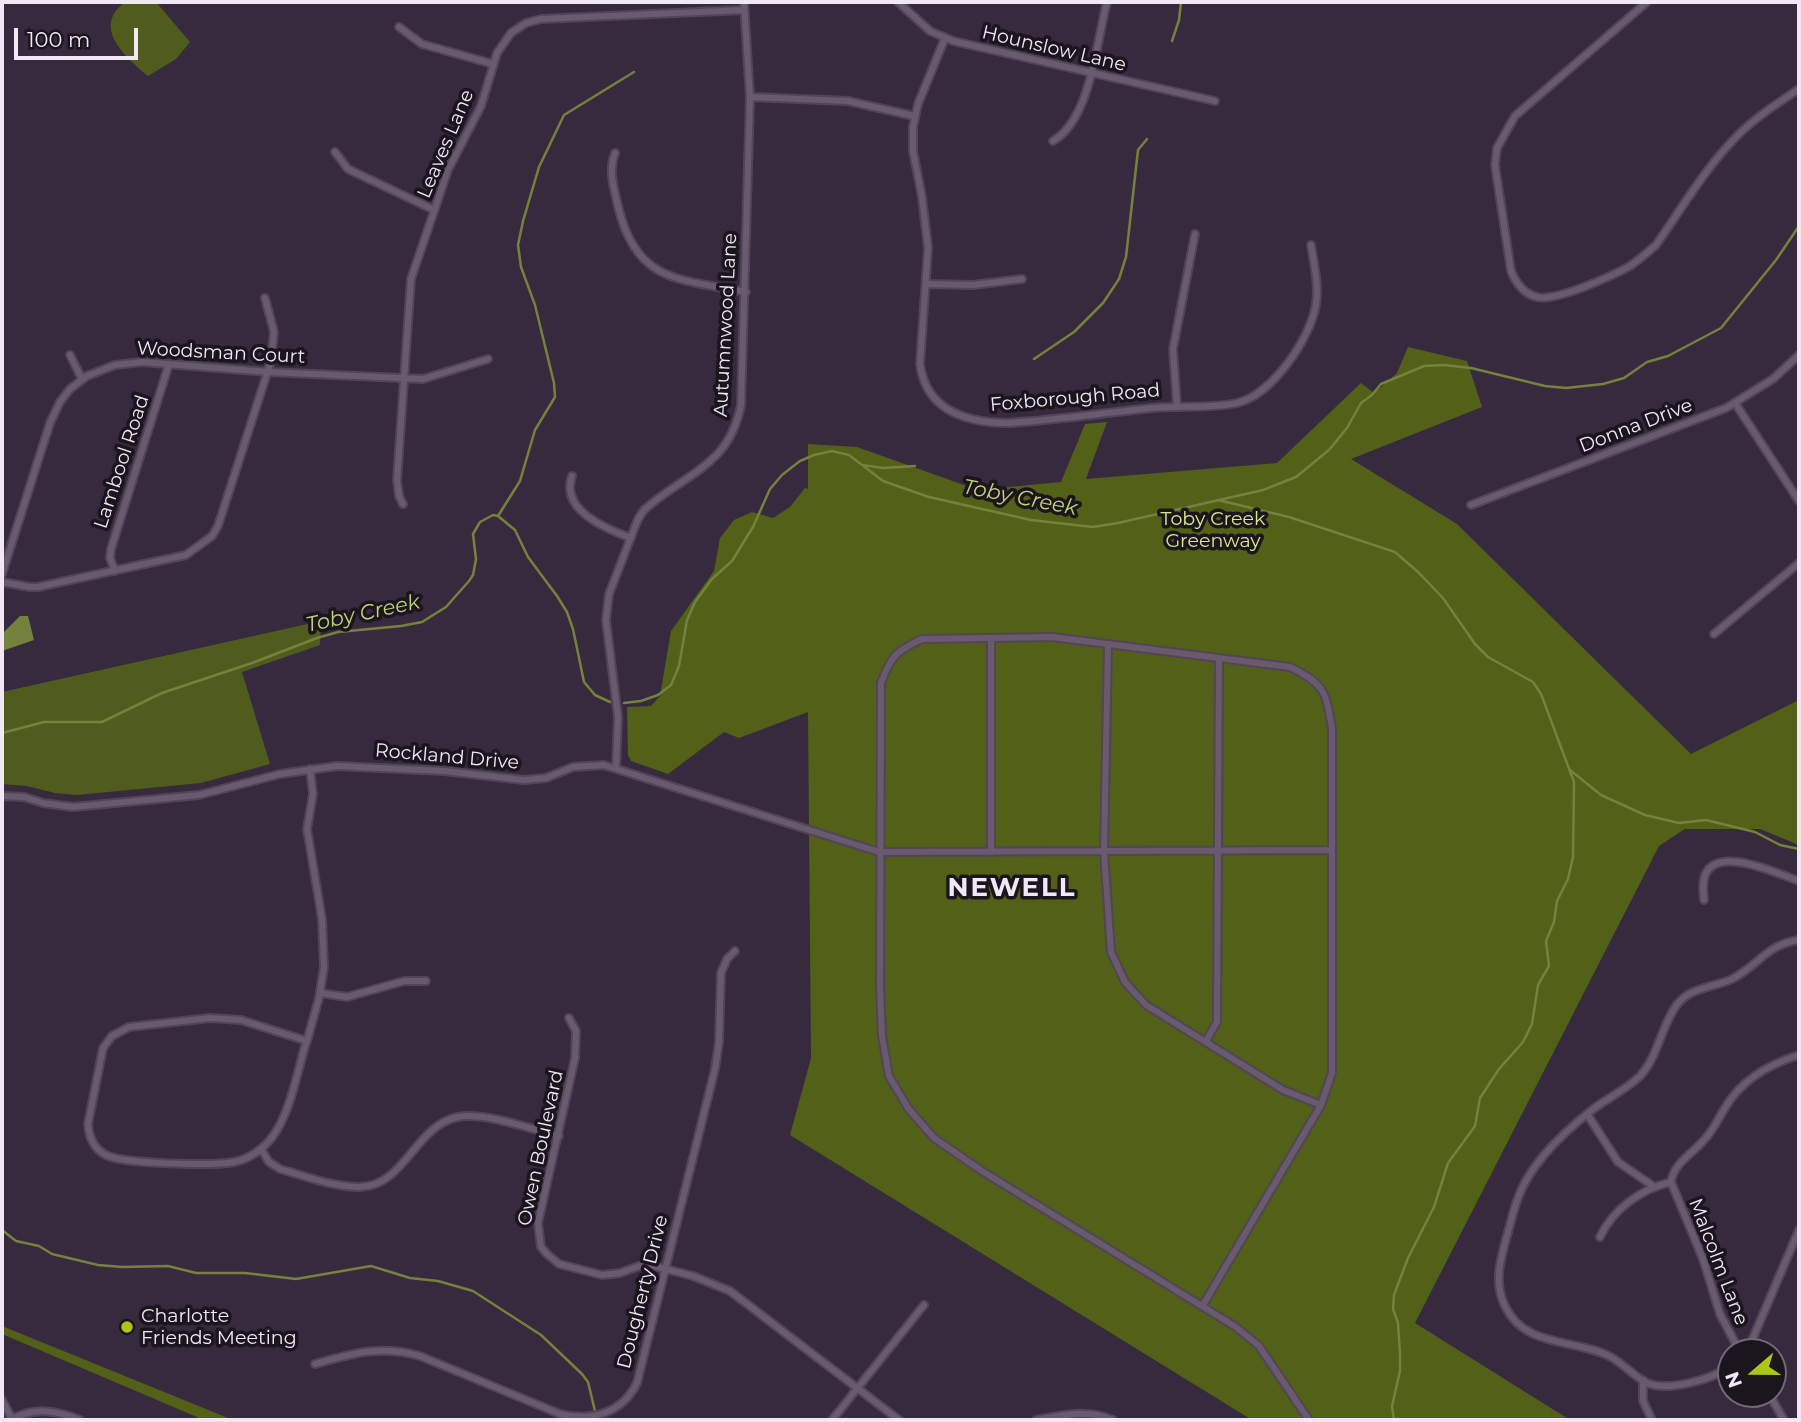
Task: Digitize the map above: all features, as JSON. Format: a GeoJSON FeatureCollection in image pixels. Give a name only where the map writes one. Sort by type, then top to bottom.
{"type":"FeatureCollection","features":[{"type":"Feature","properties":{"kind":"street","name":"Hounslow Lane"},"geometry":{"type":"LineString","coordinates":[[898,2],[917,21],[945,38],[1090,74],[1215,101]]}},
{"type":"Feature","properties":{"kind":"street"},"geometry":{"type":"LineString","coordinates":[[1053,141],[1068,130],[1079,113],[1107,2]]}},
{"type":"Feature","properties":{"kind":"street"},"geometry":{"type":"LineString","coordinates":[[1647,2],[1516,116],[1497,148],[1495,165],[1511,271],[1527,294],[1537,298],[1554,298],[1618,272],[1645,255],[1656,245],[1709,170],[1739,134],[1774,105],[1799,89]]}},
{"type":"Feature","properties":{"kind":"street","name":"Leaves Lane"},"geometry":{"type":"LineString","coordinates":[[403,504],[397,480],[411,279],[434,210],[454,159],[481,106],[504,40],[532,21],[744,6]]}},
{"type":"Feature","properties":{"kind":"street","name":"Autumnwood Lane"},"geometry":{"type":"LineString","coordinates":[[616,768],[618,718],[606,620],[610,594],[644,510],[718,455],[736,427],[741,405],[750,97],[744,6]]}},
{"type":"Feature","properties":{"kind":"street"},"geometry":{"type":"LineString","coordinates":[[399,27],[422,44],[494,64]]}},
{"type":"Feature","properties":{"kind":"street","name":"Foxborough Road"},"geometry":{"type":"LineString","coordinates":[[945,38],[915,116],[913,151],[928,248],[920,363],[922,375],[937,402],[957,414],[986,422],[1009,423],[1240,402],[1260,392],[1289,362],[1303,341],[1315,312],[1317,290],[1311,246]]}},
{"type":"Feature","properties":{"kind":"street"},"geometry":{"type":"LineString","coordinates":[[750,97],[848,101],[915,116]]}},
{"type":"Feature","properties":{"kind":"street"},"geometry":{"type":"LineString","coordinates":[[335,152],[348,169],[434,210]]}},
{"type":"Feature","properties":{"kind":"street"},"geometry":{"type":"LineString","coordinates":[[615,153],[611,174],[627,236],[637,253],[664,274],[746,292]]}},
{"type":"Feature","properties":{"kind":"street"},"geometry":{"type":"LineString","coordinates":[[1177,406],[1173,349],[1195,234]]}},
{"type":"Feature","properties":{"kind":"street"},"geometry":{"type":"LineString","coordinates":[[926,284],[973,285],[1023,279]]}},
{"type":"Feature","properties":{"kind":"street"},"geometry":{"type":"LineString","coordinates":[[2,582],[38,587],[115,571],[186,555],[212,536],[218,526],[268,372],[274,332],[265,298]]}},
{"type":"Feature","properties":{"kind":"street"},"geometry":{"type":"LineString","coordinates":[[70,355],[82,379]]}},
{"type":"Feature","properties":{"kind":"street","name":"Donna Drive"},"geometry":{"type":"LineString","coordinates":[[1471,505],[1682,426],[1735,403],[1773,379],[1799,355]]}},
{"type":"Feature","properties":{"kind":"street","name":"Woodsman Court"},"geometry":{"type":"LineString","coordinates":[[2,574],[50,423],[60,402],[82,379],[102,369],[142,362],[403,379],[435,377],[488,359]]}},
{"type":"Feature","properties":{"kind":"street","name":"Lambool Road"},"geometry":{"type":"LineString","coordinates":[[115,571],[110,558],[111,549],[169,364]]}},
{"type":"Feature","properties":{"kind":"street"},"geometry":{"type":"LineString","coordinates":[[1735,403],[1799,500]]}},
{"type":"Feature","properties":{"kind":"street"},"geometry":{"type":"LineString","coordinates":[[572,476],[570,494],[586,515],[608,530],[631,538]]}},
{"type":"Feature","properties":{"kind":"street"},"geometry":{"type":"LineString","coordinates":[[1714,634],[1799,563]]}},
{"type":"Feature","properties":{"kind":"street"},"geometry":{"type":"LineString","coordinates":[[1203,1305],[1321,1105],[1332,1073],[1332,729],[1327,698],[1313,678],[1290,667],[1052,637],[922,639],[905,647],[889,661],[881,683],[879,852],[882,1035],[889,1076],[908,1108],[934,1138],[982,1171],[1203,1305],[1259,1346],[1309,1420]]}},
{"type":"Feature","properties":{"kind":"street"},"geometry":{"type":"LineString","coordinates":[[991,638],[991,852]]}},
{"type":"Feature","properties":{"kind":"street"},"geometry":{"type":"LineString","coordinates":[[1108,645],[1104,851],[1111,952],[1125,982],[1146,1005],[1283,1090],[1321,1105]]}},
{"type":"Feature","properties":{"kind":"street"},"geometry":{"type":"LineString","coordinates":[[1206,1041],[1217,1022],[1219,659]]}},
{"type":"Feature","properties":{"kind":"street","name":"Rockland Drive"},"geometry":{"type":"LineString","coordinates":[[2,796],[24,797],[73,807],[199,795],[252,781],[337,766],[371,766],[524,780],[546,778],[586,765],[604,765],[879,852],[1331,850]]}},
{"type":"Feature","properties":{"kind":"street"},"geometry":{"type":"LineString","coordinates":[[307,1041],[241,1020],[218,1017],[129,1027],[116,1032],[103,1048],[88,1124],[93,1143],[106,1155],[121,1160],[230,1162],[248,1157],[261,1149],[280,1125],[307,1041],[320,993],[324,944],[307,829],[313,794],[310,769]]}},
{"type":"Feature","properties":{"kind":"street"},"geometry":{"type":"LineString","coordinates":[[1704,900],[1703,884],[1706,873],[1712,865],[1721,860],[1742,863],[1799,881]]}},
{"type":"Feature","properties":{"kind":"street"},"geometry":{"type":"LineString","coordinates":[[1717,1373],[1686,1384],[1657,1385],[1643,1380],[1603,1353],[1528,1332],[1512,1318],[1500,1292],[1501,1257],[1521,1190],[1539,1163],[1587,1114],[1640,1076],[1650,1061],[1671,1013],[1686,995],[1732,978],[1772,948],[1799,940]]}},
{"type":"Feature","properties":{"kind":"street","name":"Dougherty Drive"},"geometry":{"type":"LineString","coordinates":[[315,1364],[359,1352],[404,1352],[420,1356],[560,1414],[580,1419],[596,1418],[618,1407],[632,1393],[637,1383],[666,1269],[715,1069],[720,1028],[721,973],[724,963],[734,951]]}},
{"type":"Feature","properties":{"kind":"street"},"geometry":{"type":"LineString","coordinates":[[320,993],[347,996],[404,981],[426,981]]}},
{"type":"Feature","properties":{"kind":"street","name":"Owen Boulevard"},"geometry":{"type":"LineString","coordinates":[[569,1018],[577,1041],[559,1136],[538,1223],[540,1242],[547,1254],[559,1264],[602,1275],[620,1273],[642,1265],[693,1276],[730,1291],[899,1420]]}},
{"type":"Feature","properties":{"kind":"street"},"geometry":{"type":"LineString","coordinates":[[1600,1237],[1611,1218],[1653,1186],[1671,1182],[1675,1168],[1712,1131],[1738,1089],[1756,1075],[1799,1055]]}},
{"type":"Feature","properties":{"kind":"street"},"geometry":{"type":"LineString","coordinates":[[1587,1114],[1618,1162],[1653,1186]]}},
{"type":"Feature","properties":{"kind":"street"},"geometry":{"type":"LineString","coordinates":[[261,1149],[269,1162],[280,1169],[360,1187],[377,1183],[392,1174],[430,1130],[454,1118],[476,1116],[559,1136]]}},
{"type":"Feature","properties":{"kind":"street","name":"Malcolm Lane"},"geometry":{"type":"LineString","coordinates":[[1671,1182],[1703,1259],[1720,1314],[1733,1338]]}},
{"type":"Feature","properties":{"kind":"street"},"geometry":{"type":"LineString","coordinates":[[1753,1338],[1799,1230]]}},
{"type":"Feature","properties":{"kind":"street"},"geometry":{"type":"LineString","coordinates":[[832,1420],[924,1305]]}},
{"type":"Feature","properties":{"kind":"street"},"geometry":{"type":"LineString","coordinates":[[1643,1380],[1643,1401],[1652,1420]]}},
{"type":"Feature","properties":{"kind":"street"},"geometry":{"type":"LineString","coordinates":[[2,1400],[11,1420],[29,1413],[46,1411],[60,1412],[80,1420]]}},
{"type":"Feature","properties":{"kind":"street"},"geometry":{"type":"LineString","coordinates":[[1036,1420],[1088,1413],[1113,1420]]}},
{"type":"Feature","properties":{"kind":"shaded area"},"geometry":{"type":"Polygon","coordinates":[[[125,2],[156,2],[190,42],[176,59],[148,76],[122,51],[112,32],[111,22],[115,12],[125,2]]]}},
{"type":"Feature","properties":{"kind":"shaded area"},"geometry":{"type":"Polygon","coordinates":[[[20,616],[28,616],[34,640],[2,651],[2,634],[20,616]]]}},
{"type":"Feature","properties":{"kind":"shaded area"},"geometry":{"type":"Polygon","coordinates":[[[321,621],[320,645],[242,672],[270,764],[201,783],[77,795],[2,784],[2,692],[321,621]]]}},
{"type":"Feature","properties":{"kind":"green space","name":"Toby Creek Greenway"},"geometry":{"type":"Polygon","coordinates":[[[1408,347],[1467,361],[1482,407],[1351,459],[1457,524],[1691,754],[1799,700],[1799,845],[1760,829],[1685,829],[1659,846],[1415,1323],[1570,1420],[1252,1420],[790,1135],[811,1058],[808,712],[739,738],[724,732],[668,774],[631,761],[628,755],[627,707],[651,706],[660,696],[671,631],[714,571],[720,538],[734,520],[752,512],[773,518],[790,507],[805,488],[808,489],[808,444],[857,447],[978,490],[1061,482],[1085,424],[1107,422],[1086,479],[1277,463],[1361,383],[1374,393],[1397,373],[1408,347]]]}},
{"type":"Feature","properties":{"kind":"green space"},"geometry":{"type":"Polygon","coordinates":[[[2,1326],[233,1420],[204,1420],[2,1334],[2,1326]]]}},
{"type":"Feature","properties":{"kind":"waterway"},"geometry":{"type":"LineString","coordinates":[[1172,41],[1181,2]]}},
{"type":"Feature","properties":{"kind":"waterway"},"geometry":{"type":"LineString","coordinates":[[498,516],[520,481],[535,430],[555,397],[554,383],[535,305],[521,267],[518,245],[539,167],[564,115],[634,72]]}},
{"type":"Feature","properties":{"kind":"waterway"},"geometry":{"type":"LineString","coordinates":[[1034,359],[1074,332],[1103,303],[1119,279],[1126,257],[1138,150],[1147,139]]}},
{"type":"Feature","properties":{"kind":"waterway","name":"Toby Creek"},"geometry":{"type":"LineString","coordinates":[[624,703],[658,695],[671,685],[679,666],[687,620],[695,602],[712,579],[732,561],[753,527],[770,489],[800,461],[814,455],[832,451],[849,455],[883,481],[929,497],[1031,520],[1093,527],[1263,490],[1296,477],[1329,450],[1347,428],[1361,403],[1381,384],[1424,366],[1471,368],[1545,386],[1566,388],[1603,384],[1624,378],[1647,362],[1668,356],[1721,328],[1776,260],[1799,226]]}},
{"type":"Feature","properties":{"kind":"waterway"},"geometry":{"type":"LineString","coordinates":[[862,465],[883,468],[915,466]]}},
{"type":"Feature","properties":{"kind":"waterway"},"geometry":{"type":"LineString","coordinates":[[1218,500],[1289,517],[1395,552],[1443,598],[1475,644],[1488,657],[1533,682],[1541,694],[1574,782],[1573,857],[1546,941],[1549,966],[1538,985],[1532,1024],[1523,1042],[1499,1069],[1480,1098],[1475,1126],[1448,1163],[1434,1207],[1408,1258],[1394,1295],[1393,1309],[1398,1323],[1400,1354],[1400,1371],[1392,1406],[1394,1420]]}},
{"type":"Feature","properties":{"kind":"waterway","name":"Toby Creek"},"geometry":{"type":"LineString","coordinates":[[2,733],[44,722],[102,722],[162,693],[317,638],[338,632],[422,622],[446,607],[473,575],[476,559],[473,534],[480,522],[493,515],[515,530],[528,557],[567,612],[584,682],[595,695],[610,702]]}},
{"type":"Feature","properties":{"kind":"waterway","name":"Toby Creek"},"geometry":{"type":"LineString","coordinates":[[1570,770],[1601,795],[1645,815],[1679,823],[1706,820],[1755,832],[1780,845],[1799,849]]}},
{"type":"Feature","properties":{"kind":"waterway"},"geometry":{"type":"LineString","coordinates":[[2,1230],[16,1241],[39,1246],[52,1254],[98,1265],[168,1266],[196,1273],[245,1273],[296,1279],[371,1266],[410,1278],[438,1281],[473,1291],[541,1335],[582,1374],[588,1382],[595,1411]]}},
{"type":"Feature","properties":{"kind":"place","name":"Charlotte Friends Meeting"},"geometry":{"type":"Point","coordinates":[127,1327]}},
{"type":"Feature","properties":{"kind":"district","name":"NEWELL"},"geometry":{"type":"Point","coordinates":[1012,888]}}]}
